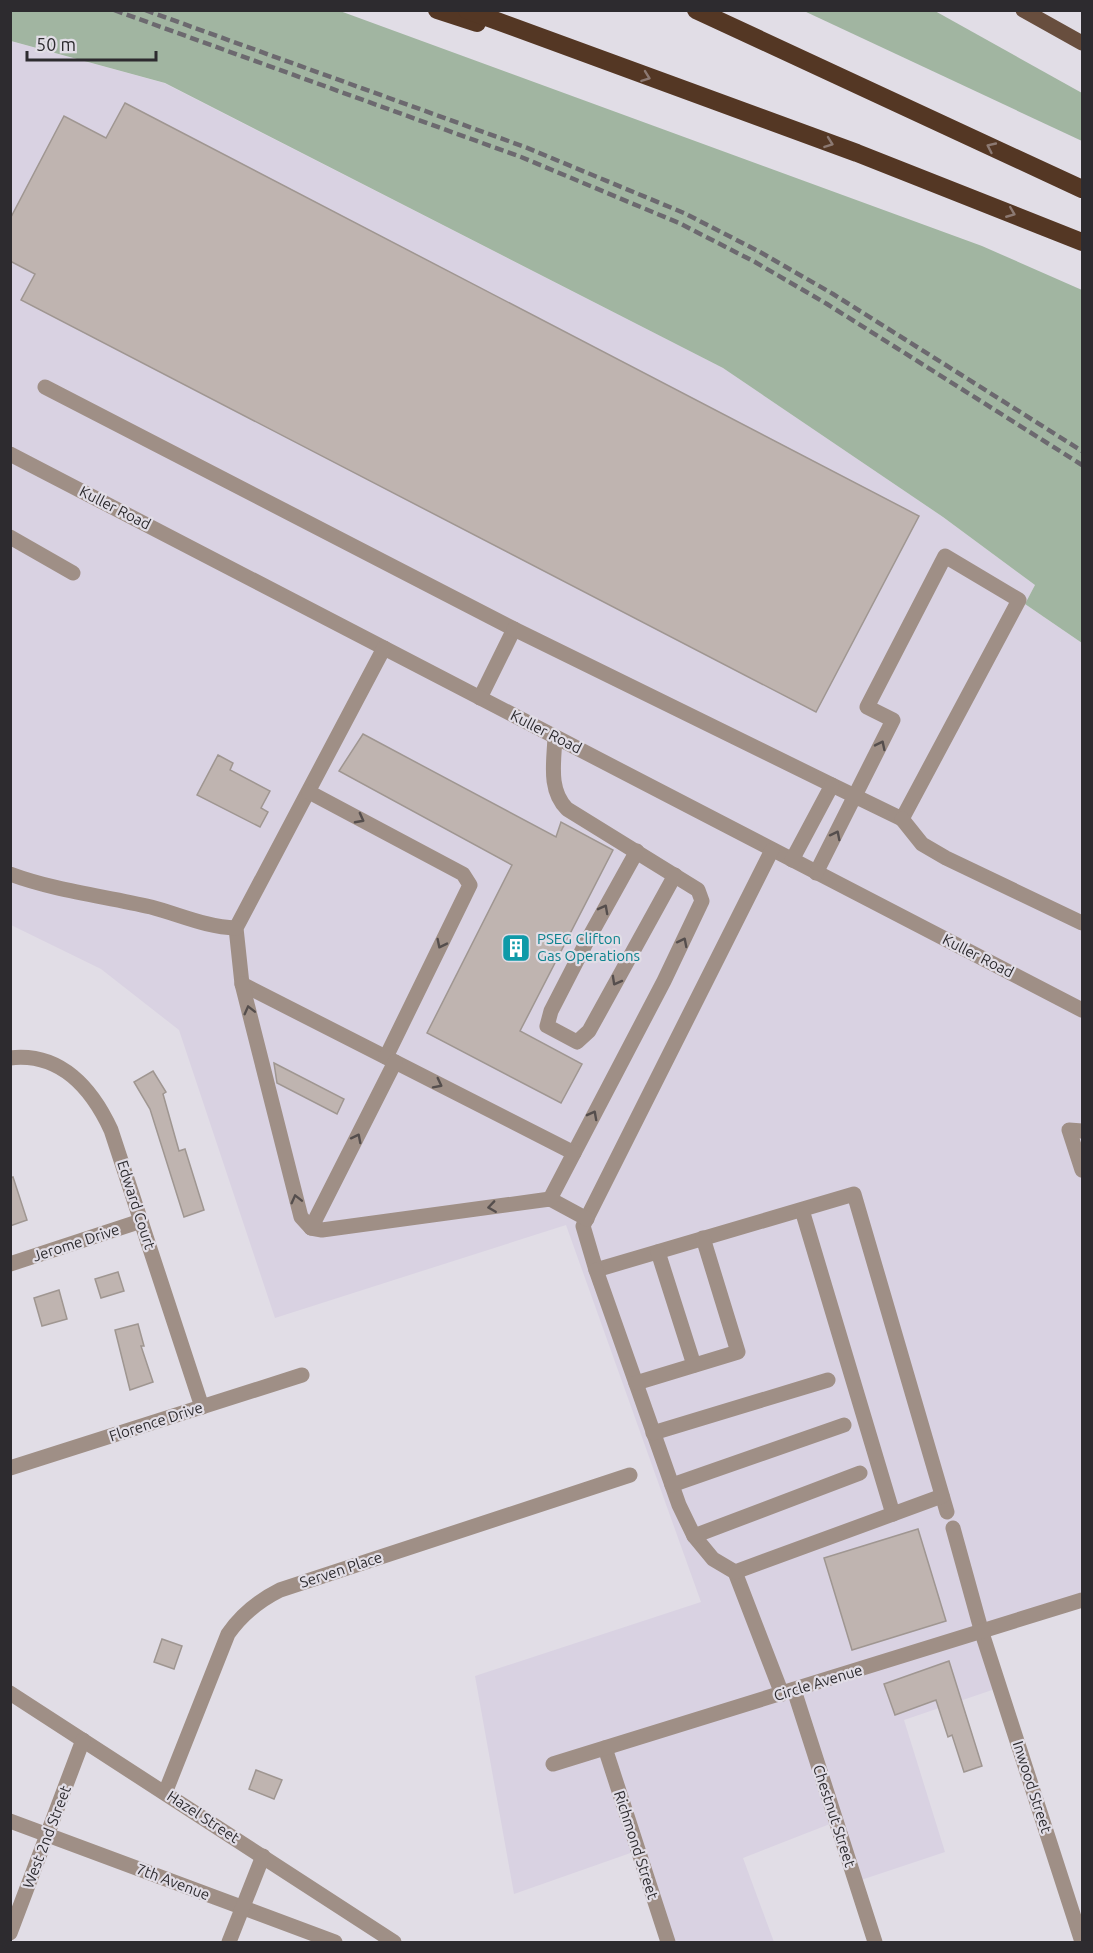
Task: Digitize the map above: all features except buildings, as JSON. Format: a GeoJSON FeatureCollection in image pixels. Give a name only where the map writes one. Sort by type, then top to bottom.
{"type":"FeatureCollection","features":[{"type":"Feature","properties":{"kind":"highway"},"geometry":{"type":"LineString","coordinates":[[437,10],[591,57]]}},
{"type":"Feature","properties":{"kind":"highway"},"geometry":{"type":"LineString","coordinates":[[467,10],[867,157],[1083,242]]}},
{"type":"Feature","properties":{"kind":"highway"},"geometry":{"type":"LineString","coordinates":[[696,10],[1083,189]]}},
{"type":"Feature","properties":{"kind":"highway"},"geometry":{"type":"LineString","coordinates":[[712,10],[808,61]]}},
{"type":"Feature","properties":{"kind":"main road"},"geometry":{"type":"LineString","coordinates":[[1023,10],[1083,43]]}},
{"type":"Feature","properties":{"kind":"street"},"geometry":{"type":"LineString","coordinates":[[45,387],[514,629],[902,819],[922,844],[946,858],[1083,923]]}},
{"type":"Feature","properties":{"kind":"street","name":"Kuller Road"},"geometry":{"type":"LineString","coordinates":[[10,454],[1083,1010]]}},
{"type":"Feature","properties":{"kind":"street"},"geometry":{"type":"LineString","coordinates":[[10,537],[73,573]]}},
{"type":"Feature","properties":{"kind":"street"},"geometry":{"type":"LineString","coordinates":[[816,873],[893,720],[867,707],[945,556],[1019,600],[902,819]]}},
{"type":"Feature","properties":{"kind":"street"},"geometry":{"type":"LineString","coordinates":[[480,698],[514,629]]}},
{"type":"Feature","properties":{"kind":"street"},"geometry":{"type":"LineString","coordinates":[[384,648],[236,928],[242,984],[301,1217],[311,1228],[322,1230],[550,1199],[587,1219]]}},
{"type":"Feature","properties":{"kind":"street"},"geometry":{"type":"LineString","coordinates":[[550,1199],[696,917],[702,901],[698,890],[567,809],[558,799],[554,779],[555,737]]}},
{"type":"Feature","properties":{"kind":"street"},"geometry":{"type":"LineString","coordinates":[[792,860],[832,785]]}},
{"type":"Feature","properties":{"kind":"street"},"geometry":{"type":"LineString","coordinates":[[309,792],[464,874],[470,885],[391,1060],[311,1228]]}},
{"type":"Feature","properties":{"kind":"street"},"geometry":{"type":"LineString","coordinates":[[772,850],[583,1226],[596,1270],[672,1485],[694,1536],[713,1559],[735,1572],[942,1496]]}},
{"type":"Feature","properties":{"kind":"street"},"geometry":{"type":"LineString","coordinates":[[637,851],[587,941],[551,1011],[547,1026],[577,1042],[589,1031],[675,875]]}},
{"type":"Feature","properties":{"kind":"street"},"geometry":{"type":"LineString","coordinates":[[10,874],[43,886],[153,908],[212,927],[236,928]]}},
{"type":"Feature","properties":{"kind":"street"},"geometry":{"type":"LineString","coordinates":[[242,984],[573,1153]]}},
{"type":"Feature","properties":{"kind":"street","name":"Edward Court"},"geometry":{"type":"LineString","coordinates":[[10,1058],[36,1059],[53,1065],[90,1091],[111,1130],[202,1407]]}},
{"type":"Feature","properties":{"kind":"street"},"geometry":{"type":"LineString","coordinates":[[1083,1131],[1069,1130],[1083,1170]]}},
{"type":"Feature","properties":{"kind":"street"},"geometry":{"type":"LineString","coordinates":[[596,1270],[854,1194],[946,1512]]}},
{"type":"Feature","properties":{"kind":"street"},"geometry":{"type":"LineString","coordinates":[[802,1210],[893,1514]]}},
{"type":"Feature","properties":{"kind":"street","name":"Jerome Drive"},"geometry":{"type":"LineString","coordinates":[[10,1264],[141,1221]]}},
{"type":"Feature","properties":{"kind":"street"},"geometry":{"type":"LineString","coordinates":[[636,1383],[738,1352],[704,1238]]}},
{"type":"Feature","properties":{"kind":"street"},"geometry":{"type":"LineString","coordinates":[[658,1252],[694,1365]]}},
{"type":"Feature","properties":{"kind":"street","name":"Florence Drive"},"geometry":{"type":"LineString","coordinates":[[10,1468],[302,1375]]}},
{"type":"Feature","properties":{"kind":"street"},"geometry":{"type":"LineString","coordinates":[[653,1433],[828,1380]]}},
{"type":"Feature","properties":{"kind":"street"},"geometry":{"type":"LineString","coordinates":[[672,1485],[844,1425]]}},
{"type":"Feature","properties":{"kind":"street"},"geometry":{"type":"LineString","coordinates":[[694,1536],[860,1473]]}},
{"type":"Feature","properties":{"kind":"street","name":"Serven Place"},"geometry":{"type":"LineString","coordinates":[[165,1793],[228,1634],[238,1620],[265,1597],[280,1590],[630,1475]]}},
{"type":"Feature","properties":{"kind":"street","name":"Inwood Street"},"geometry":{"type":"LineString","coordinates":[[953,1528],[981,1633],[1083,1942]]}},
{"type":"Feature","properties":{"kind":"street","name":"Chestnut Street"},"geometry":{"type":"LineString","coordinates":[[735,1572],[788,1692],[875,1942]]}},
{"type":"Feature","properties":{"kind":"street","name":"Circle Avenue"},"geometry":{"type":"LineString","coordinates":[[553,1764],[1083,1600]]}},
{"type":"Feature","properties":{"kind":"street","name":"Hazel Street"},"geometry":{"type":"LineString","coordinates":[[10,1694],[394,1942]]}},
{"type":"Feature","properties":{"kind":"street","name":"West 2nd Street"},"geometry":{"type":"LineString","coordinates":[[10,1934],[83,1740]]}},
{"type":"Feature","properties":{"kind":"street","name":"Richmond Street"},"geometry":{"type":"LineString","coordinates":[[605,1748],[668,1942]]}},
{"type":"Feature","properties":{"kind":"street","name":"7th Avenue"},"geometry":{"type":"LineString","coordinates":[[10,1821],[335,1942]]}},
{"type":"Feature","properties":{"kind":"street"},"geometry":{"type":"LineString","coordinates":[[229,1942],[263,1857]]}},
{"type":"Feature","properties":{"kind":"shaded area"},"geometry":{"type":"Polygon","coordinates":[[[10,41],[164,83],[723,368],[943,517],[1035,585],[1025,604],[1082,643],[1082,1601],[982,1632],[998,1688],[904,1720],[945,1852],[855,1882],[835,1822],[743,1858],[774,1942],[669,1942],[639,1850],[514,1894],[475,1676],[701,1602],[566,1225],[275,1318],[179,1030],[101,969],[11,925],[10,41]]]}},
{"type":"Feature","properties":{"kind":"green space"},"geometry":{"type":"Polygon","coordinates":[[[10,11],[340,11],[982,246],[1082,290],[1082,643],[1025,604],[1035,585],[943,517],[723,368],[165,83],[11,41],[10,11]]]}},
{"type":"Feature","properties":{"kind":"green space"},"geometry":{"type":"Polygon","coordinates":[[[804,11],[935,11],[1082,93],[1082,141],[804,11]]]}},
{"type":"Feature","properties":{"kind":"railway"},"geometry":{"type":"LineString","coordinates":[[114,10],[521,157],[679,223],[755,262],[827,304],[1082,465]]}},
{"type":"Feature","properties":{"kind":"railway"},"geometry":{"type":"LineString","coordinates":[[145,10],[525,147],[684,213],[760,252],[833,294],[1082,451]]}},
{"type":"Feature","properties":{"kind":"place","name":"PSEG Clifton Gas Operations"},"geometry":{"type":"Point","coordinates":[516,948]}}]}
